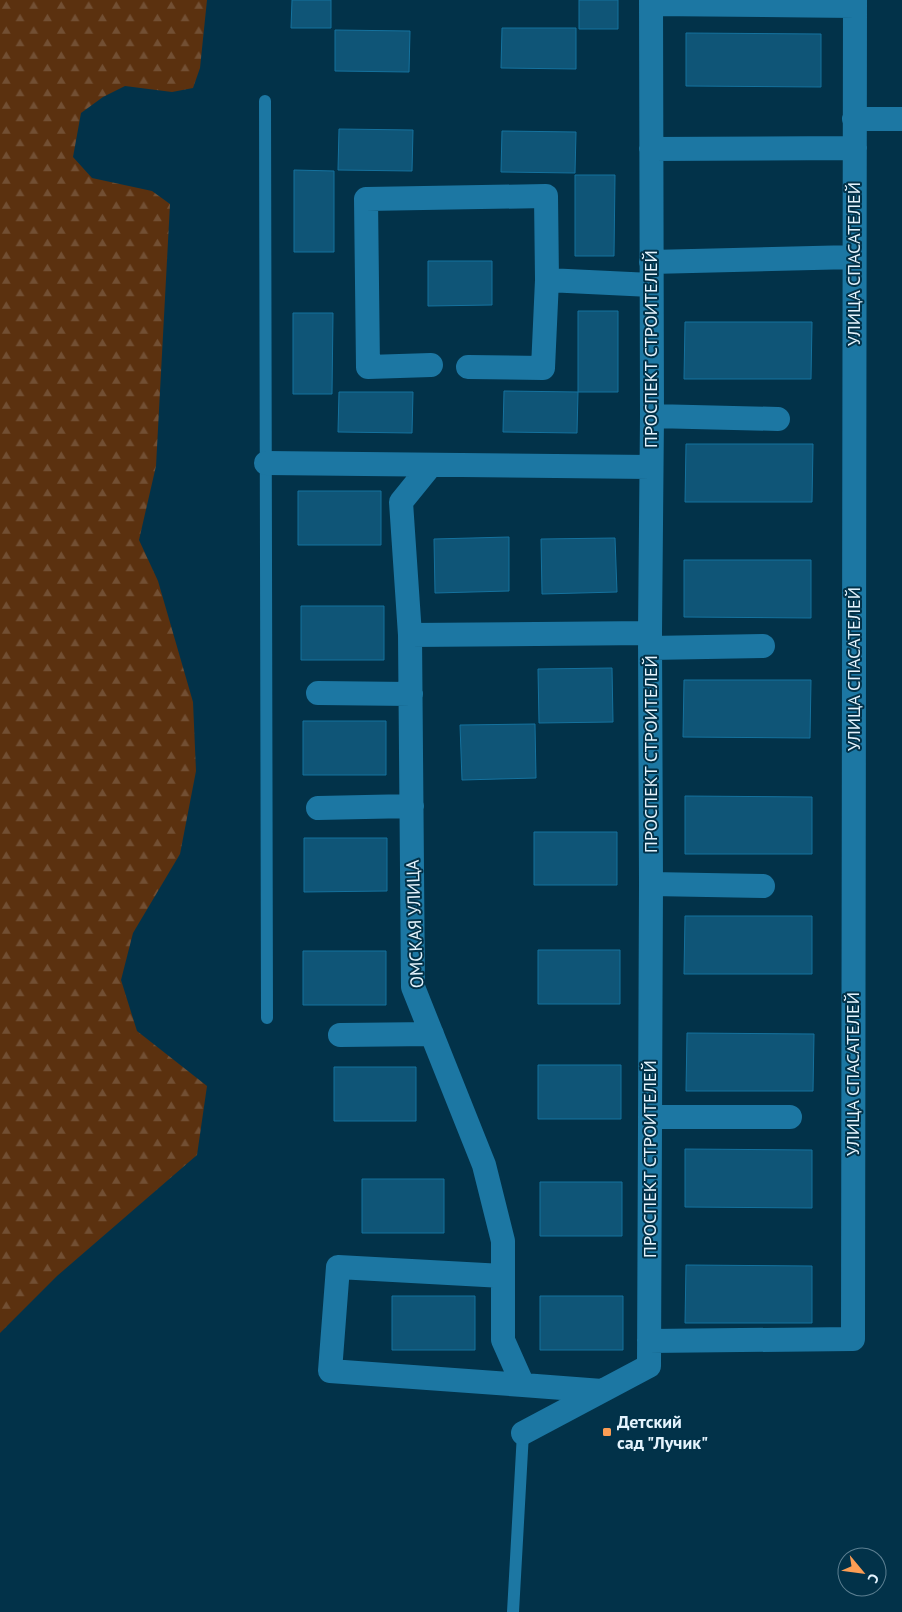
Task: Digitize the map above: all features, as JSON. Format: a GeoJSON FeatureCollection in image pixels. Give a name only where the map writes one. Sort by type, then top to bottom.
{"type":"FeatureCollection","features":[{"type":"Feature","properties":{"kind":"street"},"geometry":{"type":"LineString","coordinates":[[651,2],[855,3]]}},
{"type":"Feature","properties":{"kind":"street","name":"ПРОСПЕКТ СТРОИТЕЛЕЙ"},"geometry":{"type":"LineString","coordinates":[[522,1433],[649,1366],[650,468],[652,416],[651,2]]}},
{"type":"Feature","properties":{"kind":"street","name":"УЛИЦА СПАСАТЕЛЕЙ"},"geometry":{"type":"LineString","coordinates":[[649,1341],[853,1339],[855,3]]}},
{"type":"Feature","properties":{"kind":"street"},"geometry":{"type":"LineString","coordinates":[[854,119],[902,119]]}},
{"type":"Feature","properties":{"kind":"street"},"geometry":{"type":"LineString","coordinates":[[651,149],[854,148]]}},
{"type":"Feature","properties":{"kind":"street"},"geometry":{"type":"LineString","coordinates":[[431,365],[368,367],[366,199],[546,196],[547,280],[543,368],[468,367]]}},
{"type":"Feature","properties":{"kind":"street"},"geometry":{"type":"LineString","coordinates":[[547,280],[651,274],[854,256]]}},
{"type":"Feature","properties":{"kind":"street"},"geometry":{"type":"LineString","coordinates":[[652,416],[778,419]]}},
{"type":"Feature","properties":{"kind":"street"},"geometry":{"type":"LineString","coordinates":[[266,463],[650,468]]}},
{"type":"Feature","properties":{"kind":"street","name":"ОМСКАЯ УЛИЦА"},"geometry":{"type":"LineString","coordinates":[[431,465],[401,502],[410,635],[413,987],[484,1166],[503,1241],[503,1340],[523,1385]]}},
{"type":"Feature","properties":{"kind":"street"},"geometry":{"type":"LineString","coordinates":[[410,635],[763,646]]}},
{"type":"Feature","properties":{"kind":"street"},"geometry":{"type":"LineString","coordinates":[[318,693],[411,694]]}},
{"type":"Feature","properties":{"kind":"street"},"geometry":{"type":"LineString","coordinates":[[318,808],[412,806]]}},
{"type":"Feature","properties":{"kind":"street"},"geometry":{"type":"LineString","coordinates":[[651,884],[763,886]]}},
{"type":"Feature","properties":{"kind":"street"},"geometry":{"type":"LineString","coordinates":[[340,1035],[432,1034]]}},
{"type":"Feature","properties":{"kind":"street"},"geometry":{"type":"LineString","coordinates":[[650,1117],[790,1117]]}},
{"type":"Feature","properties":{"kind":"street"},"geometry":{"type":"LineString","coordinates":[[503,1276],[338,1266],[330,1371],[602,1391]]}},
{"type":"Feature","properties":{"kind":"lane"},"geometry":{"type":"LineString","coordinates":[[265,101],[267,1018]]}},
{"type":"Feature","properties":{"kind":"lane"},"geometry":{"type":"LineString","coordinates":[[513,1612],[522,1433]]}},
{"type":"Feature","properties":{"kind":"green space"},"geometry":{"type":"Polygon","coordinates":[[[0,0],[207,0],[200,68],[193,88],[172,92],[125,86],[103,97],[81,113],[73,157],[92,178],[152,191],[170,204],[156,466],[139,540],[158,581],[193,702],[196,771],[180,854],[133,933],[121,980],[137,1031],[207,1086],[197,1155],[57,1276],[0,1333],[0,0]]]}},
{"type":"Feature","properties":{"kind":"building"},"geometry":{"type":"Polygon","coordinates":[[[292,0],[331,0],[331,28],[291,28],[292,0]]]}},
{"type":"Feature","properties":{"kind":"building"},"geometry":{"type":"Polygon","coordinates":[[[579,0],[618,0],[618,29],[579,29],[579,0]]]}},
{"type":"Feature","properties":{"kind":"building"},"geometry":{"type":"Polygon","coordinates":[[[502,28],[576,28],[576,69],[501,68],[502,28]]]}},
{"type":"Feature","properties":{"kind":"building"},"geometry":{"type":"Polygon","coordinates":[[[335,30],[410,31],[409,72],[335,71],[335,30]]]}},
{"type":"Feature","properties":{"kind":"building"},"geometry":{"type":"Polygon","coordinates":[[[686,33],[821,34],[821,87],[686,86],[686,33]]]}},
{"type":"Feature","properties":{"kind":"building"},"geometry":{"type":"Polygon","coordinates":[[[339,129],[413,130],[412,171],[338,170],[339,129]]]}},
{"type":"Feature","properties":{"kind":"building"},"geometry":{"type":"Polygon","coordinates":[[[502,131],[576,132],[575,173],[501,172],[502,131]]]}},
{"type":"Feature","properties":{"kind":"building"},"geometry":{"type":"Polygon","coordinates":[[[294,170],[334,171],[334,252],[294,252],[294,170]]]}},
{"type":"Feature","properties":{"kind":"building"},"geometry":{"type":"Polygon","coordinates":[[[575,175],[615,175],[614,256],[575,256],[575,175]]]}},
{"type":"Feature","properties":{"kind":"building"},"geometry":{"type":"Polygon","coordinates":[[[428,261],[492,261],[492,305],[428,306],[428,261]]]}},
{"type":"Feature","properties":{"kind":"building"},"geometry":{"type":"Polygon","coordinates":[[[578,311],[618,311],[618,392],[578,392],[578,311]]]}},
{"type":"Feature","properties":{"kind":"building"},"geometry":{"type":"Polygon","coordinates":[[[293,313],[333,313],[332,394],[293,394],[293,313]]]}},
{"type":"Feature","properties":{"kind":"building"},"geometry":{"type":"Polygon","coordinates":[[[685,322],[812,322],[811,379],[684,379],[685,322]]]}},
{"type":"Feature","properties":{"kind":"building"},"geometry":{"type":"Polygon","coordinates":[[[504,391],[578,392],[577,433],[503,432],[504,391]]]}},
{"type":"Feature","properties":{"kind":"building"},"geometry":{"type":"Polygon","coordinates":[[[339,392],[413,392],[412,433],[338,432],[339,392]]]}},
{"type":"Feature","properties":{"kind":"building"},"geometry":{"type":"Polygon","coordinates":[[[686,444],[813,444],[812,502],[685,502],[686,444]]]}},
{"type":"Feature","properties":{"kind":"building"},"geometry":{"type":"Polygon","coordinates":[[[298,491],[381,491],[381,545],[298,545],[298,491]]]}},
{"type":"Feature","properties":{"kind":"building"},"geometry":{"type":"Polygon","coordinates":[[[509,537],[509,591],[435,593],[434,539],[509,537]]]}},
{"type":"Feature","properties":{"kind":"building"},"geometry":{"type":"Polygon","coordinates":[[[615,538],[617,592],[542,594],[541,539],[615,538]]]}},
{"type":"Feature","properties":{"kind":"building"},"geometry":{"type":"Polygon","coordinates":[[[684,560],[811,560],[811,618],[684,617],[684,560]]]}},
{"type":"Feature","properties":{"kind":"building"},"geometry":{"type":"Polygon","coordinates":[[[301,606],[384,606],[384,660],[301,660],[301,606]]]}},
{"type":"Feature","properties":{"kind":"building"},"geometry":{"type":"Polygon","coordinates":[[[612,668],[613,722],[539,723],[538,669],[612,668]]]}},
{"type":"Feature","properties":{"kind":"building"},"geometry":{"type":"Polygon","coordinates":[[[684,680],[811,680],[810,738],[683,737],[684,680]]]}},
{"type":"Feature","properties":{"kind":"building"},"geometry":{"type":"Polygon","coordinates":[[[303,721],[386,721],[386,775],[303,775],[303,721]]]}},
{"type":"Feature","properties":{"kind":"building"},"geometry":{"type":"Polygon","coordinates":[[[535,724],[536,778],[462,780],[460,725],[535,724]]]}},
{"type":"Feature","properties":{"kind":"building"},"geometry":{"type":"Polygon","coordinates":[[[685,796],[812,797],[812,854],[685,854],[685,796]]]}},
{"type":"Feature","properties":{"kind":"building"},"geometry":{"type":"Polygon","coordinates":[[[534,832],[617,832],[617,885],[534,885],[534,832]]]}},
{"type":"Feature","properties":{"kind":"building"},"geometry":{"type":"Polygon","coordinates":[[[304,838],[387,838],[387,891],[304,892],[304,838]]]}},
{"type":"Feature","properties":{"kind":"building"},"geometry":{"type":"Polygon","coordinates":[[[685,916],[812,916],[812,974],[684,974],[685,916]]]}},
{"type":"Feature","properties":{"kind":"building"},"geometry":{"type":"Polygon","coordinates":[[[538,950],[620,950],[620,1004],[538,1004],[538,950]]]}},
{"type":"Feature","properties":{"kind":"building"},"geometry":{"type":"Polygon","coordinates":[[[303,951],[386,951],[386,1005],[303,1005],[303,951]]]}},
{"type":"Feature","properties":{"kind":"building"},"geometry":{"type":"Polygon","coordinates":[[[687,1033],[814,1034],[813,1091],[686,1091],[687,1033]]]}},
{"type":"Feature","properties":{"kind":"building"},"geometry":{"type":"Polygon","coordinates":[[[538,1065],[621,1065],[621,1119],[538,1119],[538,1065]]]}},
{"type":"Feature","properties":{"kind":"building"},"geometry":{"type":"Polygon","coordinates":[[[334,1067],[416,1067],[416,1121],[334,1121],[334,1067]]]}},
{"type":"Feature","properties":{"kind":"building"},"geometry":{"type":"Polygon","coordinates":[[[685,1149],[812,1150],[812,1208],[685,1207],[685,1149]]]}},
{"type":"Feature","properties":{"kind":"building"},"geometry":{"type":"Polygon","coordinates":[[[362,1179],[444,1179],[444,1233],[362,1233],[362,1179]]]}},
{"type":"Feature","properties":{"kind":"building"},"geometry":{"type":"Polygon","coordinates":[[[540,1182],[622,1182],[622,1236],[540,1236],[540,1182]]]}},
{"type":"Feature","properties":{"kind":"building"},"geometry":{"type":"Polygon","coordinates":[[[686,1265],[812,1266],[812,1323],[685,1323],[686,1265]]]}},
{"type":"Feature","properties":{"kind":"building"},"geometry":{"type":"Polygon","coordinates":[[[392,1296],[475,1296],[475,1350],[392,1350],[392,1296]]]}},
{"type":"Feature","properties":{"kind":"building"},"geometry":{"type":"Polygon","coordinates":[[[540,1296],[623,1296],[623,1350],[540,1350],[540,1296]]]}},
{"type":"Feature","properties":{"kind":"place","name":"Детский сад \"Лучик\""},"geometry":{"type":"Point","coordinates":[607,1432]}}]}
